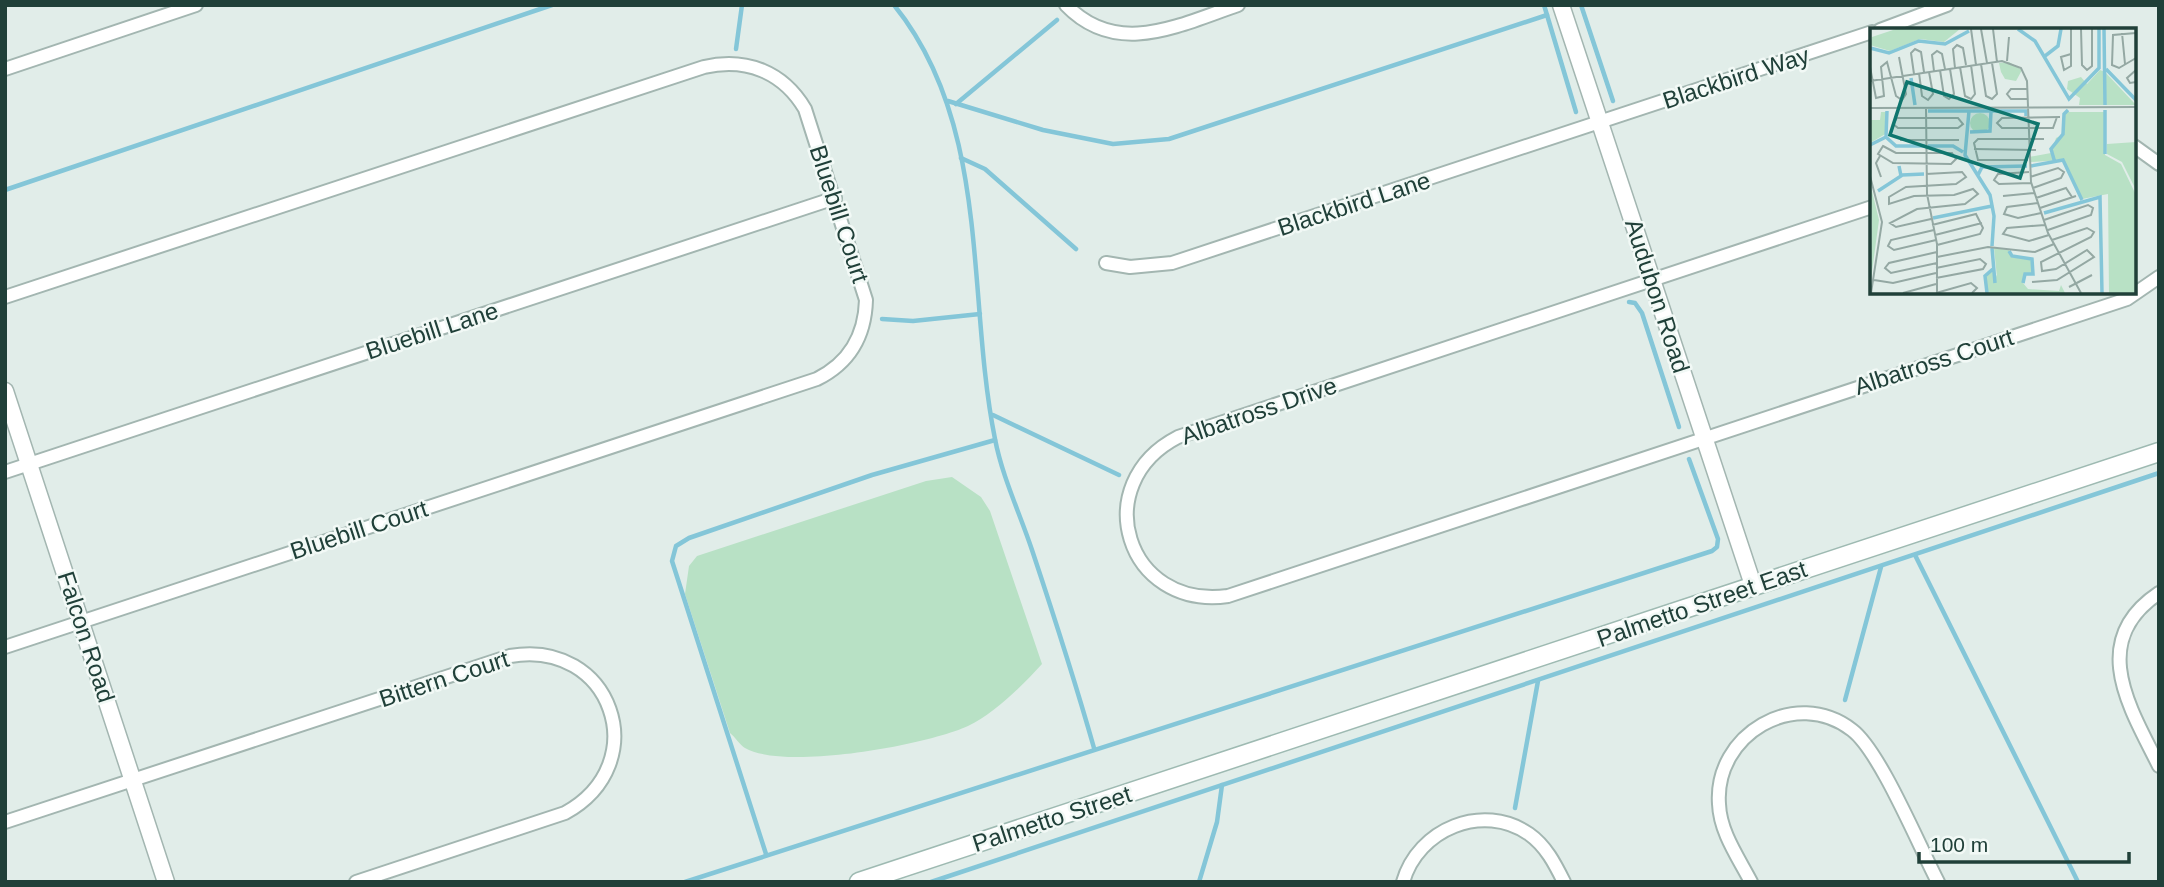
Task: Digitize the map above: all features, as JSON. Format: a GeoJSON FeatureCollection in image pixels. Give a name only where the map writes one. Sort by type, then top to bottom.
{"type":"FeatureCollection","features":[{"type":"Feature","properties":{"kind":"main road","name":"Palmetto Street East"},"geometry":{"type":"LineString","coordinates":[[1245,755],[2159,452]]}},
{"type":"Feature","properties":{"kind":"main road","name":"Palmetto Street"},"geometry":{"type":"LineString","coordinates":[[859,882],[1245,755]]}},
{"type":"Feature","properties":{"kind":"street"},"geometry":{"type":"LineString","coordinates":[[5,69],[195,5]]}},
{"type":"Feature","properties":{"kind":"street"},"geometry":{"type":"LineString","coordinates":[[1066,5],[1086,23],[1124,35],[1151,33],[1238,5]]}},
{"type":"Feature","properties":{"kind":"street","name":"Audubon Road"},"geometry":{"type":"LineString","coordinates":[[1561,5],[1753,585]]}},
{"type":"Feature","properties":{"kind":"street"},"geometry":{"type":"LineString","coordinates":[[1885,28],[1947,5]]}},
{"type":"Feature","properties":{"kind":"street","name":"Blackbird Way"},"geometry":{"type":"LineString","coordinates":[[1600,123],[1870,33]]}},
{"type":"Feature","properties":{"kind":"street","name":"Bluebill Court"},"geometry":{"type":"LineString","coordinates":[[5,297],[715,64],[739,64],[762,70],[791,90],[805,110],[864,288],[865,313],[854,347],[828,373],[5,647]]}},
{"type":"Feature","properties":{"kind":"street","name":"Blackbird Lane"},"geometry":{"type":"LineString","coordinates":[[1106,263],[1130,267],[1172,263],[1600,123]]}},
{"type":"Feature","properties":{"kind":"street"},"geometry":{"type":"LineString","coordinates":[[2136,147],[2159,164]]}},
{"type":"Feature","properties":{"kind":"street","name":"Bluebill Lane"},"geometry":{"type":"LineString","coordinates":[[5,472],[835,198]]}},
{"type":"Feature","properties":{"kind":"street"},"geometry":{"type":"LineString","coordinates":[[1652,280],[1870,208]]}},
{"type":"Feature","properties":{"kind":"street","name":"Albatross Court"},"geometry":{"type":"LineString","coordinates":[[2136,293],[2159,278]]}},
{"type":"Feature","properties":{"kind":"street","name":"Albatross Drive"},"geometry":{"type":"LineString","coordinates":[[1652,280],[1178,437],[1158,448],[1137,474],[1126,506],[1131,542],[1144,565],[1163,584],[1188,595],[1228,596],[1704,438]]}},
{"type":"Feature","properties":{"kind":"street","name":"Albatross Court"},"geometry":{"type":"LineString","coordinates":[[1704,438],[2127,299],[2135,294]]}},
{"type":"Feature","properties":{"kind":"street","name":"Falcon Road"},"geometry":{"type":"LineString","coordinates":[[5,391],[166,882]]}},
{"type":"Feature","properties":{"kind":"street"},"geometry":{"type":"LineString","coordinates":[[2159,593],[2131,621],[2122,642],[2119,664],[2124,698],[2159,766]]}},
{"type":"Feature","properties":{"kind":"street","name":"Bittern Court"},"geometry":{"type":"LineString","coordinates":[[5,822],[510,656],[534,654],[557,658],[579,668],[596,684],[609,705],[615,743],[603,779],[587,799],[565,813],[355,882]]}},
{"type":"Feature","properties":{"kind":"street"},"geometry":{"type":"LineString","coordinates":[[1751,882],[1723,827],[1718,802],[1721,776],[1732,753],[1758,726],[1780,716],[1804,713],[1836,720],[1867,745],[1938,882]]}},
{"type":"Feature","properties":{"kind":"street"},"geometry":{"type":"LineString","coordinates":[[1403,882],[1410,863],[1427,842],[1450,827],[1484,820],[1507,823],[1528,833],[1545,849],[1564,882]]}},
{"type":"Feature","properties":{"kind":"green space"},"geometry":{"type":"Polygon","coordinates":[[[952,477],[981,497],[990,511],[1042,664],[998,707],[978,721],[921,741],[856,753],[822,756],[764,754],[743,747],[730,733],[685,594],[689,566],[697,556],[926,481],[952,477]]]}},
{"type":"Feature","properties":{"kind":"waterway"},"geometry":{"type":"LineString","coordinates":[[5,190],[552,5]]}},
{"type":"Feature","properties":{"kind":"waterway"},"geometry":{"type":"LineString","coordinates":[[736,49],[742,5]]}},
{"type":"Feature","properties":{"kind":"waterway"},"geometry":{"type":"LineString","coordinates":[[894,5],[925,53],[947,104],[961,158],[970,214],[986,384],[998,453],[1048,599],[1094,748]]}},
{"type":"Feature","properties":{"kind":"waterway"},"geometry":{"type":"LineString","coordinates":[[1544,5],[1576,112]]}},
{"type":"Feature","properties":{"kind":"waterway"},"geometry":{"type":"LineString","coordinates":[[1581,5],[1613,101]]}},
{"type":"Feature","properties":{"kind":"waterway"},"geometry":{"type":"LineString","coordinates":[[948,101],[1043,130],[1113,144],[1169,139],[1547,15]]}},
{"type":"Feature","properties":{"kind":"waterway"},"geometry":{"type":"LineString","coordinates":[[956,104],[1057,20]]}},
{"type":"Feature","properties":{"kind":"waterway"},"geometry":{"type":"LineString","coordinates":[[961,158],[985,169],[1076,249]]}},
{"type":"Feature","properties":{"kind":"waterway"},"geometry":{"type":"LineString","coordinates":[[1629,302],[1635,303],[1642,313],[1679,427]]}},
{"type":"Feature","properties":{"kind":"waterway"},"geometry":{"type":"LineString","coordinates":[[882,319],[913,321],[980,314]]}},
{"type":"Feature","properties":{"kind":"waterway"},"geometry":{"type":"LineString","coordinates":[[993,415],[1119,475]]}},
{"type":"Feature","properties":{"kind":"waterway"},"geometry":{"type":"LineString","coordinates":[[766,854],[672,561],[676,546],[689,538],[872,475],[995,440]]}},
{"type":"Feature","properties":{"kind":"waterway"},"geometry":{"type":"LineString","coordinates":[[685,882],[1712,551],[1717,547],[1718,539],[1689,459]]}},
{"type":"Feature","properties":{"kind":"waterway"},"geometry":{"type":"LineString","coordinates":[[931,882],[2159,473]]}},
{"type":"Feature","properties":{"kind":"waterway"},"geometry":{"type":"LineString","coordinates":[[1915,555],[2078,882]]}},
{"type":"Feature","properties":{"kind":"waterway"},"geometry":{"type":"LineString","coordinates":[[1845,700],[1881,567]]}},
{"type":"Feature","properties":{"kind":"waterway"},"geometry":{"type":"LineString","coordinates":[[1515,808],[1538,681]]}},
{"type":"Feature","properties":{"kind":"waterway"},"geometry":{"type":"LineString","coordinates":[[1199,882],[1217,822],[1222,785]]}}]}
